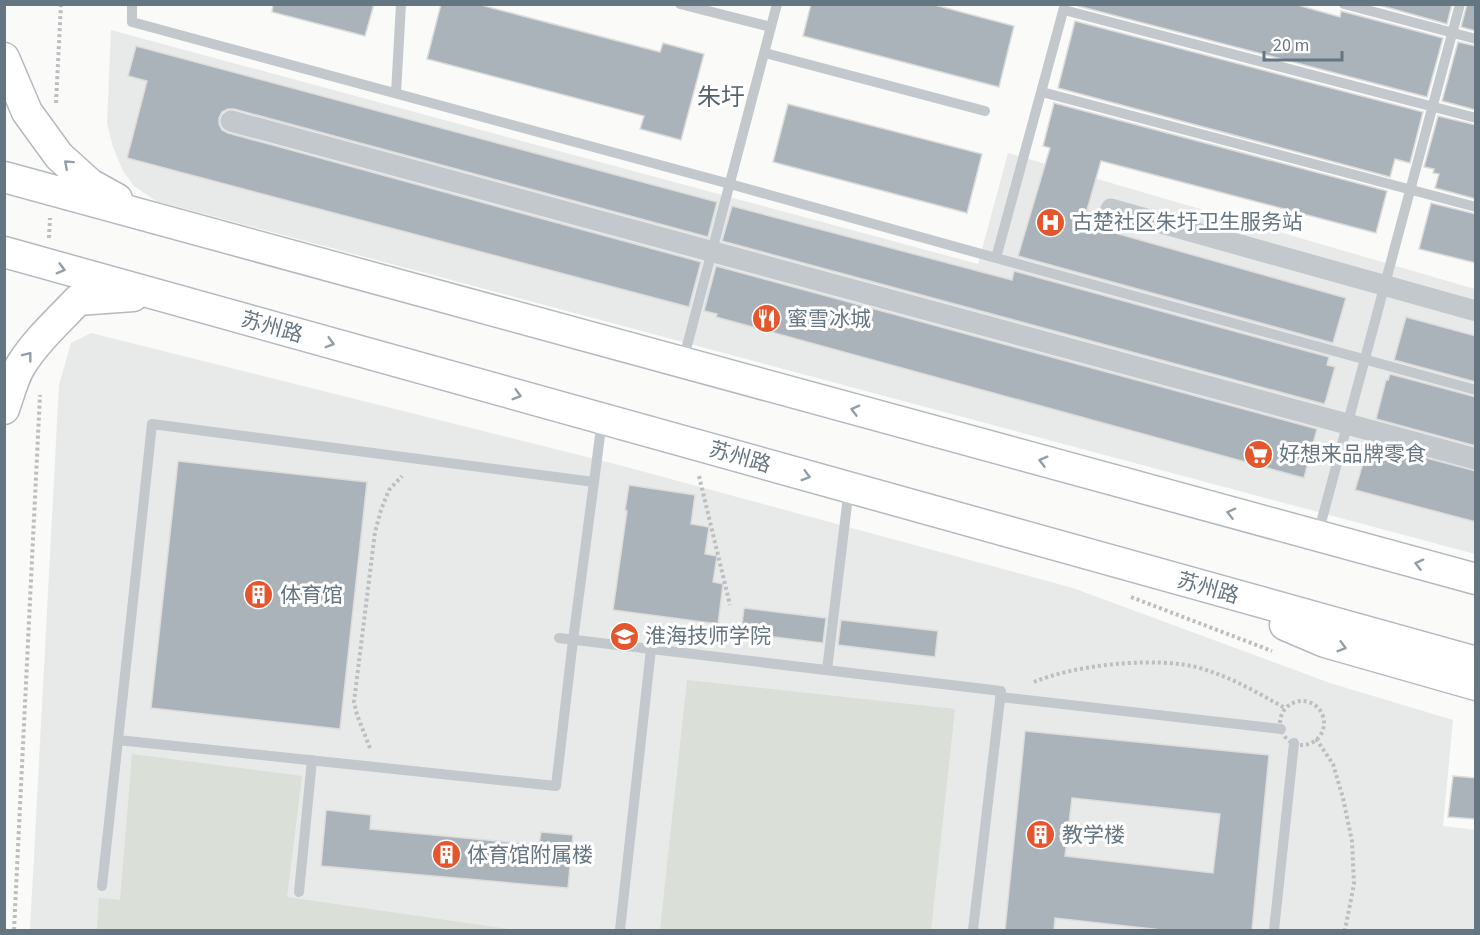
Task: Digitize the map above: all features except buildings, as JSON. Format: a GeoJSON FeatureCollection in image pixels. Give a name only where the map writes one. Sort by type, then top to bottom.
{"type":"FeatureCollection","features":[{"type":"Feature","properties":{"kind":"main road"},"geometry":{"type":"LineString","coordinates":[[4,58],[27,112],[59,156],[90,184],[151,218]]}},
{"type":"Feature","properties":{"kind":"main road"},"geometry":{"type":"LineString","coordinates":[[4,177],[1476,579]]}},
{"type":"Feature","properties":{"kind":"main road","name":"苏州路"},"geometry":{"type":"LineString","coordinates":[[4,252],[1476,662]]}},
{"type":"Feature","properties":{"kind":"main road"},"geometry":{"type":"LineString","coordinates":[[4,409],[20,366],[43,336],[78,300],[156,295]]}},
{"type":"Feature","properties":{"kind":"main road"},"geometry":{"type":"LineString","coordinates":[[1192,583],[1325,642],[1476,686]]}},
{"type":"Feature","properties":{"kind":"street"},"geometry":{"type":"LineString","coordinates":[[231,121],[1476,459]]}},
{"type":"Feature","properties":{"kind":"street"},"geometry":{"type":"LineString","coordinates":[[1111,209],[1476,311]]}},
{"type":"Feature","properties":{"kind":"lane"},"geometry":{"type":"LineString","coordinates":[[132,4],[132,22],[1476,390]]}},
{"type":"Feature","properties":{"kind":"lane"},"geometry":{"type":"LineString","coordinates":[[396,93],[401,4]]}},
{"type":"Feature","properties":{"kind":"lane"},"geometry":{"type":"LineString","coordinates":[[680,4],[771,27]]}},
{"type":"Feature","properties":{"kind":"lane"},"geometry":{"type":"LineString","coordinates":[[682,363],[777,4]]}},
{"type":"Feature","properties":{"kind":"lane"},"geometry":{"type":"LineString","coordinates":[[1344,4],[1476,39]]}},
{"type":"Feature","properties":{"kind":"lane"},"geometry":{"type":"LineString","coordinates":[[1317,536],[1460,4]]}},
{"type":"Feature","properties":{"kind":"lane"},"geometry":{"type":"LineString","coordinates":[[996,258],[1064,7],[1476,118]]}},
{"type":"Feature","properties":{"kind":"lane"},"geometry":{"type":"LineString","coordinates":[[765,52],[985,111]]}},
{"type":"Feature","properties":{"kind":"lane"},"geometry":{"type":"LineString","coordinates":[[1041,92],[1476,207]]}},
{"type":"Feature","properties":{"kind":"lane"},"geometry":{"type":"LineString","coordinates":[[118,740],[556,786],[602,419]]}},
{"type":"Feature","properties":{"kind":"lane"},"geometry":{"type":"LineString","coordinates":[[102,886],[152,424],[594,482]]}},
{"type":"Feature","properties":{"kind":"lane"},"geometry":{"type":"LineString","coordinates":[[827,670],[850,488]]}},
{"type":"Feature","properties":{"kind":"lane"},"geometry":{"type":"LineString","coordinates":[[559,638],[1001,691],[973,930]]}},
{"type":"Feature","properties":{"kind":"lane"},"geometry":{"type":"LineString","coordinates":[[620,930],[651,649]]}},
{"type":"Feature","properties":{"kind":"lane"},"geometry":{"type":"LineString","coordinates":[[1000,697],[1281,729]]}},
{"type":"Feature","properties":{"kind":"lane"},"geometry":{"type":"LineString","coordinates":[[1274,930],[1294,743]]}},
{"type":"Feature","properties":{"kind":"lane"},"geometry":{"type":"LineString","coordinates":[[299,892],[312,760]]}},
{"type":"Feature","properties":{"kind":"path"},"geometry":{"type":"LineString","coordinates":[[53,148],[61,4]]}},
{"type":"Feature","properties":{"kind":"path"},"geometry":{"type":"LineString","coordinates":[[47,265],[51,191]]}},
{"type":"Feature","properties":{"kind":"path"},"geometry":{"type":"LineString","coordinates":[[14,930],[40,386]]}},
{"type":"Feature","properties":{"kind":"path"},"geometry":{"type":"LineString","coordinates":[[379,767],[363,734],[354,702],[375,532],[389,490],[418,459]]}},
{"type":"Feature","properties":{"kind":"path"},"geometry":{"type":"LineString","coordinates":[[688,473],[711,479]]}},
{"type":"Feature","properties":{"kind":"path"},"geometry":{"type":"LineString","coordinates":[[699,476],[730,605]]}},
{"type":"Feature","properties":{"kind":"path"},"geometry":{"type":"LineString","coordinates":[[1125,595],[1277,653]]}},
{"type":"Feature","properties":{"kind":"path"},"geometry":{"type":"LineString","coordinates":[[1000,697],[1050,675],[1095,667],[1169,663],[1216,673],[1285,708]]}},
{"type":"Feature","properties":{"kind":"path"},"geometry":{"type":"LineString","coordinates":[[1298,701],[1312,703],[1318,707],[1322,713],[1324,727],[1316,740],[1305,744],[1294,743],[1284,735],[1280,722],[1285,708],[1298,701]]}},
{"type":"Feature","properties":{"kind":"path"},"geometry":{"type":"LineString","coordinates":[[1316,740],[1333,764],[1352,841],[1354,884],[1345,930]]}},
{"type":"Feature","properties":{"kind":"shaded area"},"geometry":{"type":"Polygon","coordinates":[[[111,30],[978,264],[1008,153],[1475,289],[1475,554],[156,201],[134,186],[123,171],[113,147],[107,123],[111,30]]]}},
{"type":"Feature","properties":{"kind":"shaded area","name":"淮海技师学院"},"geometry":{"type":"Polygon","coordinates":[[[91,333],[619,465],[1073,588],[1330,683],[1453,720],[1443,826],[1475,830],[1475,930],[30,930],[59,385],[71,343],[91,333]]]}},
{"type":"Feature","properties":{"kind":"shaded area"},"geometry":{"type":"Polygon","coordinates":[[[687,680],[955,709],[931,930],[660,930],[687,680]]]}},
{"type":"Feature","properties":{"kind":"shaded area"},"geometry":{"type":"Polygon","coordinates":[[[132,754],[302,776],[287,897],[516,930],[97,930],[99,898],[120,900],[132,754]]]}},
{"type":"Feature","properties":{"kind":"place","name":"古楚社区朱圩卫生服务站"},"geometry":{"type":"Point","coordinates":[1051,222]}},
{"type":"Feature","properties":{"kind":"place","name":"蜜雪冰城"},"geometry":{"type":"Point","coordinates":[766,319]}},
{"type":"Feature","properties":{"kind":"place","name":"好想来品牌零食"},"geometry":{"type":"Point","coordinates":[1258,454]}},
{"type":"Feature","properties":{"kind":"place","name":"体育馆"},"geometry":{"type":"Point","coordinates":[259,595]}},
{"type":"Feature","properties":{"kind":"place","name":"淮海技师学院"},"geometry":{"type":"Point","coordinates":[624,636]}},
{"type":"Feature","properties":{"kind":"place","name":"教学楼"},"geometry":{"type":"Point","coordinates":[1041,835]}},
{"type":"Feature","properties":{"kind":"place","name":"体育馆附属楼"},"geometry":{"type":"Point","coordinates":[446,855]}},
{"type":"Feature","properties":{"kind":"district","name":"朱圩"},"geometry":{"type":"Point","coordinates":[721,97]}}]}
